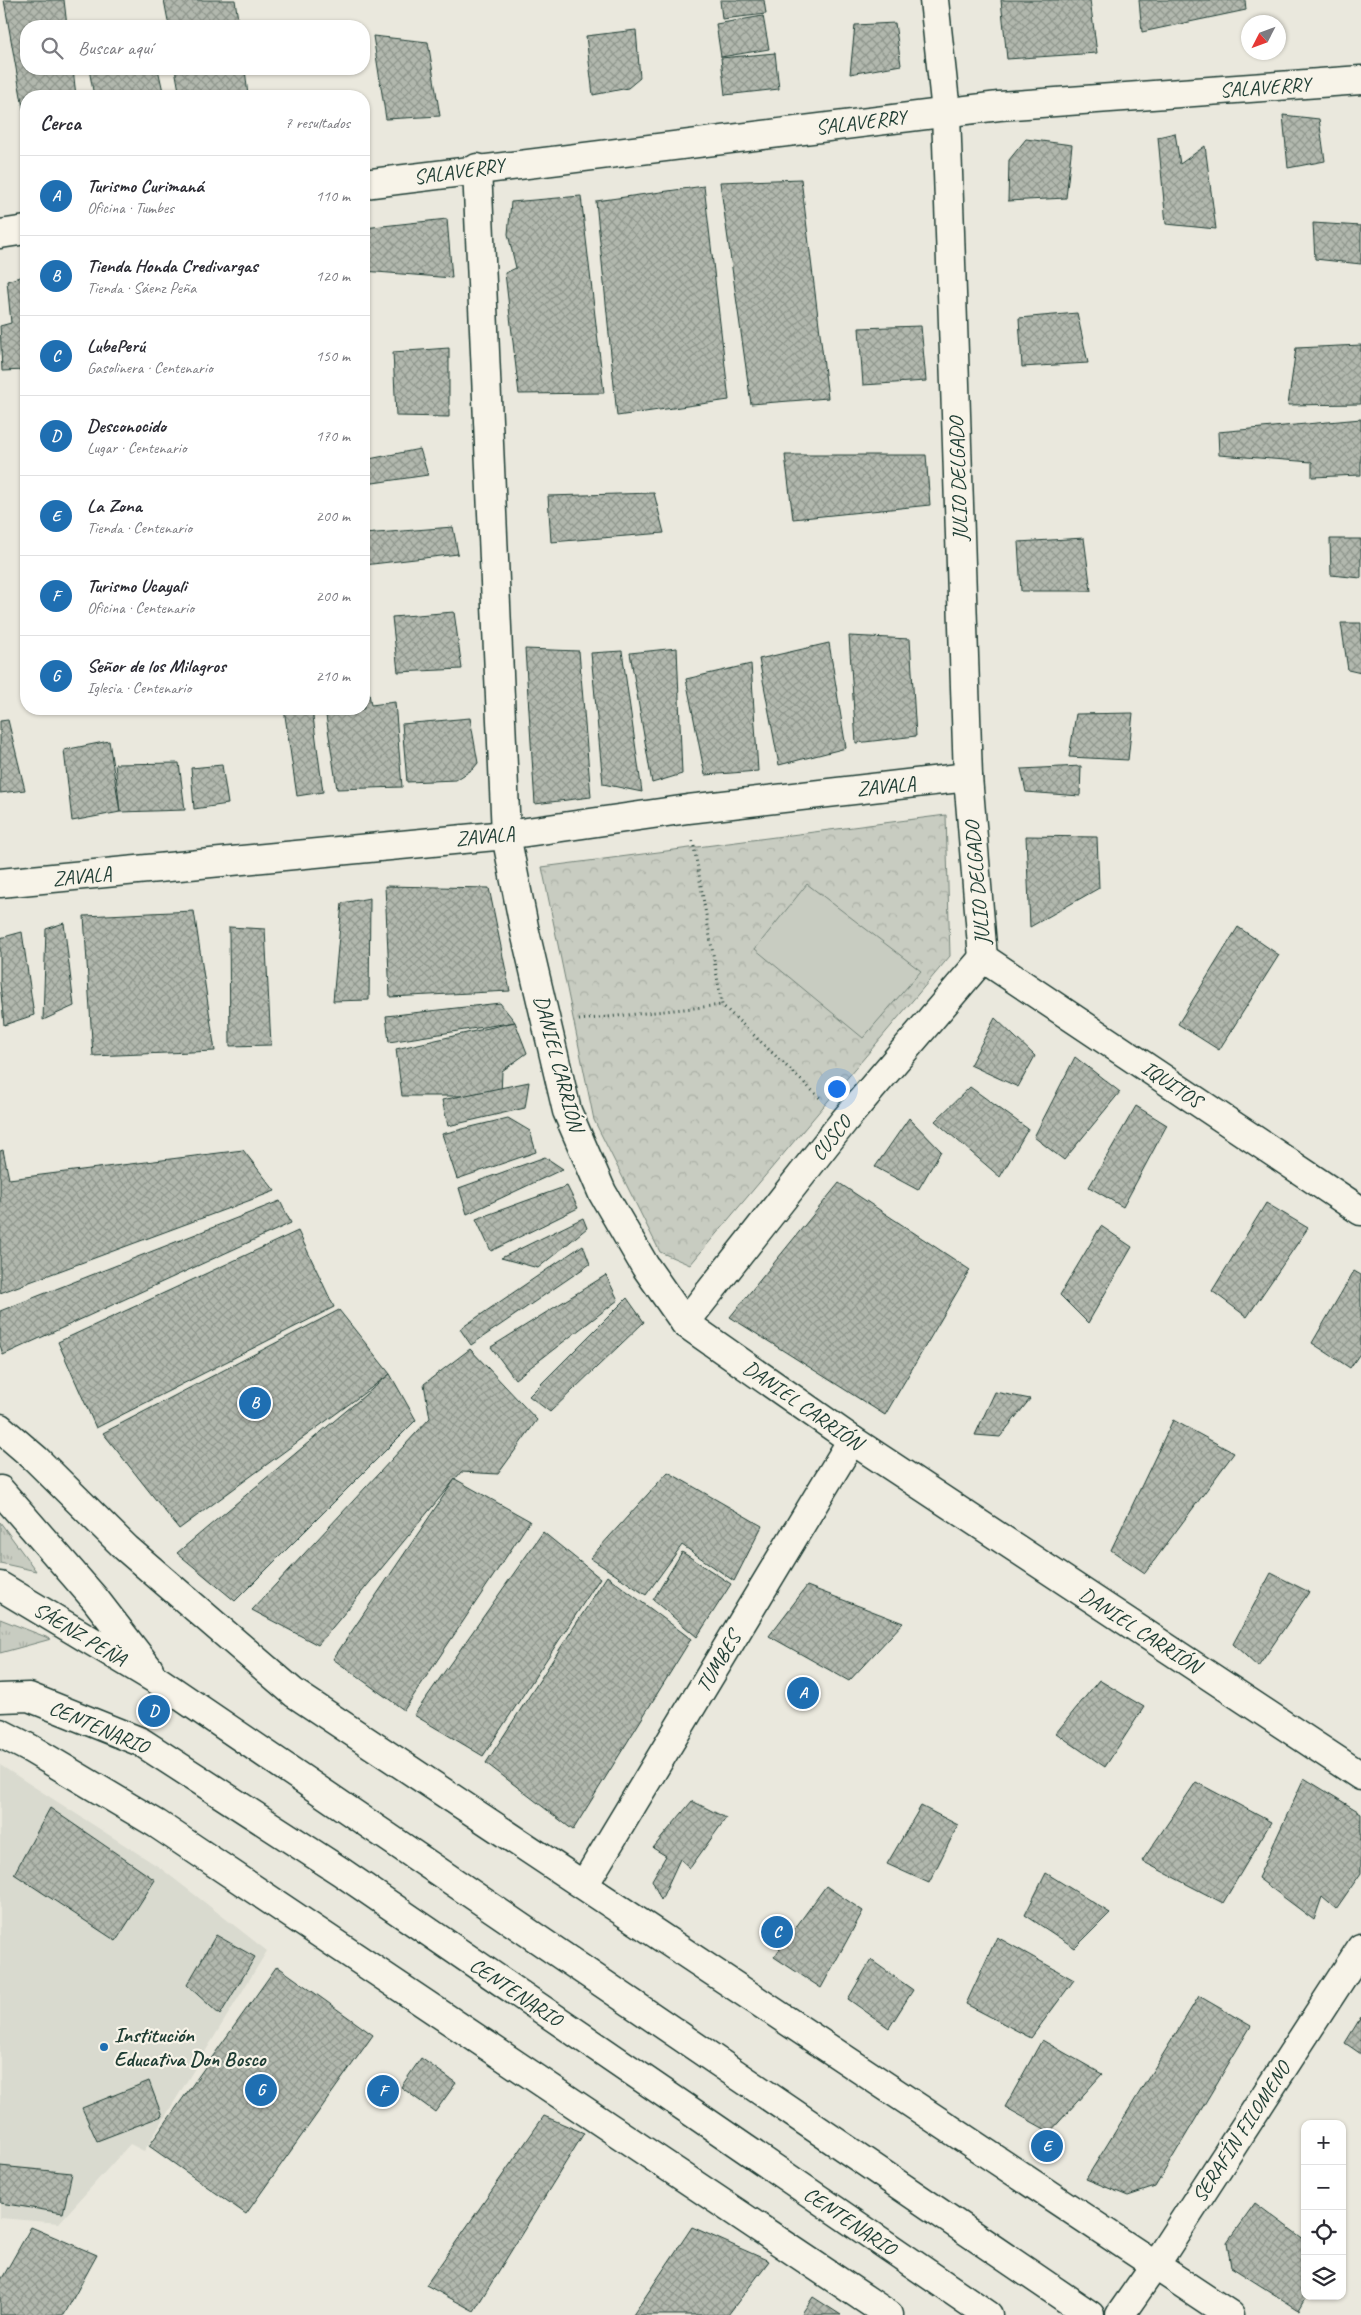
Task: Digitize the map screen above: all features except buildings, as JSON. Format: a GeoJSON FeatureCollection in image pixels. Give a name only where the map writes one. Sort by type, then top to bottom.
{"type":"FeatureCollection","features":[{"type":"Feature","properties":{"kind":"main road","name":"JULIO DELGADO"},"geometry":{"type":"LineString","coordinates":[[934,0],[946,112],[968,778],[982,958]]}},
{"type":"Feature","properties":{"kind":"main road","name":"SALAVERRY"},"geometry":{"type":"LineString","coordinates":[[370,183],[477,168],[998,106],[1361,80]]}},
{"type":"Feature","properties":{"kind":"main road","name":"DANIEL CARRIÓN"},"geometry":{"type":"LineString","coordinates":[[477,168],[506,835],[546,1024],[567,1111],[602,1192],[645,1266],[685,1323],[852,1440],[1361,1776]]}},
{"type":"Feature","properties":{"kind":"main road"},"geometry":{"type":"LineString","coordinates":[[0,234],[20,231]]}},
{"type":"Feature","properties":{"kind":"main road","name":"ZAVALA"},"geometry":{"type":"LineString","coordinates":[[0,884],[506,835],[688,809],[968,778]]}},
{"type":"Feature","properties":{"kind":"main road","name":"CUSCO"},"geometry":{"type":"LineString","coordinates":[[685,1323],[844,1121],[982,958]]}},
{"type":"Feature","properties":{"kind":"main road","name":"IQUITOS"},"geometry":{"type":"LineString","coordinates":[[982,958],[1361,1211]]}},
{"type":"Feature","properties":{"kind":"main road"},"geometry":{"type":"LineString","coordinates":[[0,1428],[36,1460],[126,1548],[294,1693],[1230,2315]]}},
{"type":"Feature","properties":{"kind":"main road","name":"TUMBES"},"geometry":{"type":"LineString","coordinates":[[584,1885],[852,1440]]}},
{"type":"Feature","properties":{"kind":"main road"},"geometry":{"type":"LineString","coordinates":[[0,1490],[95,1600],[160,1682],[1090,2315]]}},
{"type":"Feature","properties":{"kind":"main road","name":"SÁENZ PEÑA"},"geometry":{"type":"LineString","coordinates":[[0,1586],[160,1682]]}},
{"type":"Feature","properties":{"kind":"main road","name":"CENTENARIO"},"geometry":{"type":"LineString","coordinates":[[0,1698],[29,1697],[149,1747],[340,1871],[988,2315]]}},
{"type":"Feature","properties":{"kind":"main road"},"geometry":{"type":"LineString","coordinates":[[0,1733],[31,1749],[157,1824],[889,2315]]}},
{"type":"Feature","properties":{"kind":"main road","name":"SERAFÍN FILOMENO"},"geometry":{"type":"LineString","coordinates":[[1120,2315],[1155,2265],[1361,1948]]}},
{"type":"Feature","properties":{"kind":"path"},"geometry":{"type":"LineString","coordinates":[[688,809],[722,1005],[844,1121]]}},
{"type":"Feature","properties":{"kind":"path"},"geometry":{"type":"LineString","coordinates":[[546,1024],[722,1005]]}},
{"type":"Feature","properties":{"kind":"shaded area","name":"Institución Educativa Don Bosco"},"geometry":{"type":"Polygon","coordinates":[[[0,1765],[159,1867],[267,1951],[144,2151],[130,2144],[59,2223],[0,2218],[0,1765]]]}},
{"type":"Feature","properties":{"kind":"green space"},"geometry":{"type":"Polygon","coordinates":[[[946,815],[950,956],[690,1265],[660,1252],[594,1120],[542,867],[946,815]]]}},
{"type":"Feature","properties":{"kind":"green space"},"geometry":{"type":"Polygon","coordinates":[[[807,884],[921,971],[863,1038],[755,949],[807,884]]]}},
{"type":"Feature","properties":{"kind":"green space"},"geometry":{"type":"Polygon","coordinates":[[[0,1522],[36,1571],[0,1563],[0,1522]]]}},
{"type":"Feature","properties":{"kind":"green space"},"geometry":{"type":"Polygon","coordinates":[[[0,1619],[51,1639],[0,1653],[0,1619]]]}},
{"type":"Feature","properties":{"kind":"place","name":"Tienda Honda Credivargas"},"geometry":{"type":"Point","coordinates":[255,1403]}},
{"type":"Feature","properties":{"kind":"place","name":"Turismo Curimaná"},"geometry":{"type":"Point","coordinates":[803,1693]}},
{"type":"Feature","properties":{"kind":"place","name":"Desconocido"},"geometry":{"type":"Point","coordinates":[154,1711]}},
{"type":"Feature","properties":{"kind":"place","name":"LubePerú"},"geometry":{"type":"Point","coordinates":[777,1932]}},
{"type":"Feature","properties":{"kind":"place","name":"Institución Educativa Don Bosco"},"geometry":{"type":"Point","coordinates":[104,2047]}},
{"type":"Feature","properties":{"kind":"place","name":"Señor de los Milagros"},"geometry":{"type":"Point","coordinates":[261,2090]}},
{"type":"Feature","properties":{"kind":"place","name":"Turismo Ucayali"},"geometry":{"type":"Point","coordinates":[383,2091]}},
{"type":"Feature","properties":{"kind":"place","name":"La Zona"},"geometry":{"type":"Point","coordinates":[1047,2146]}}]}
